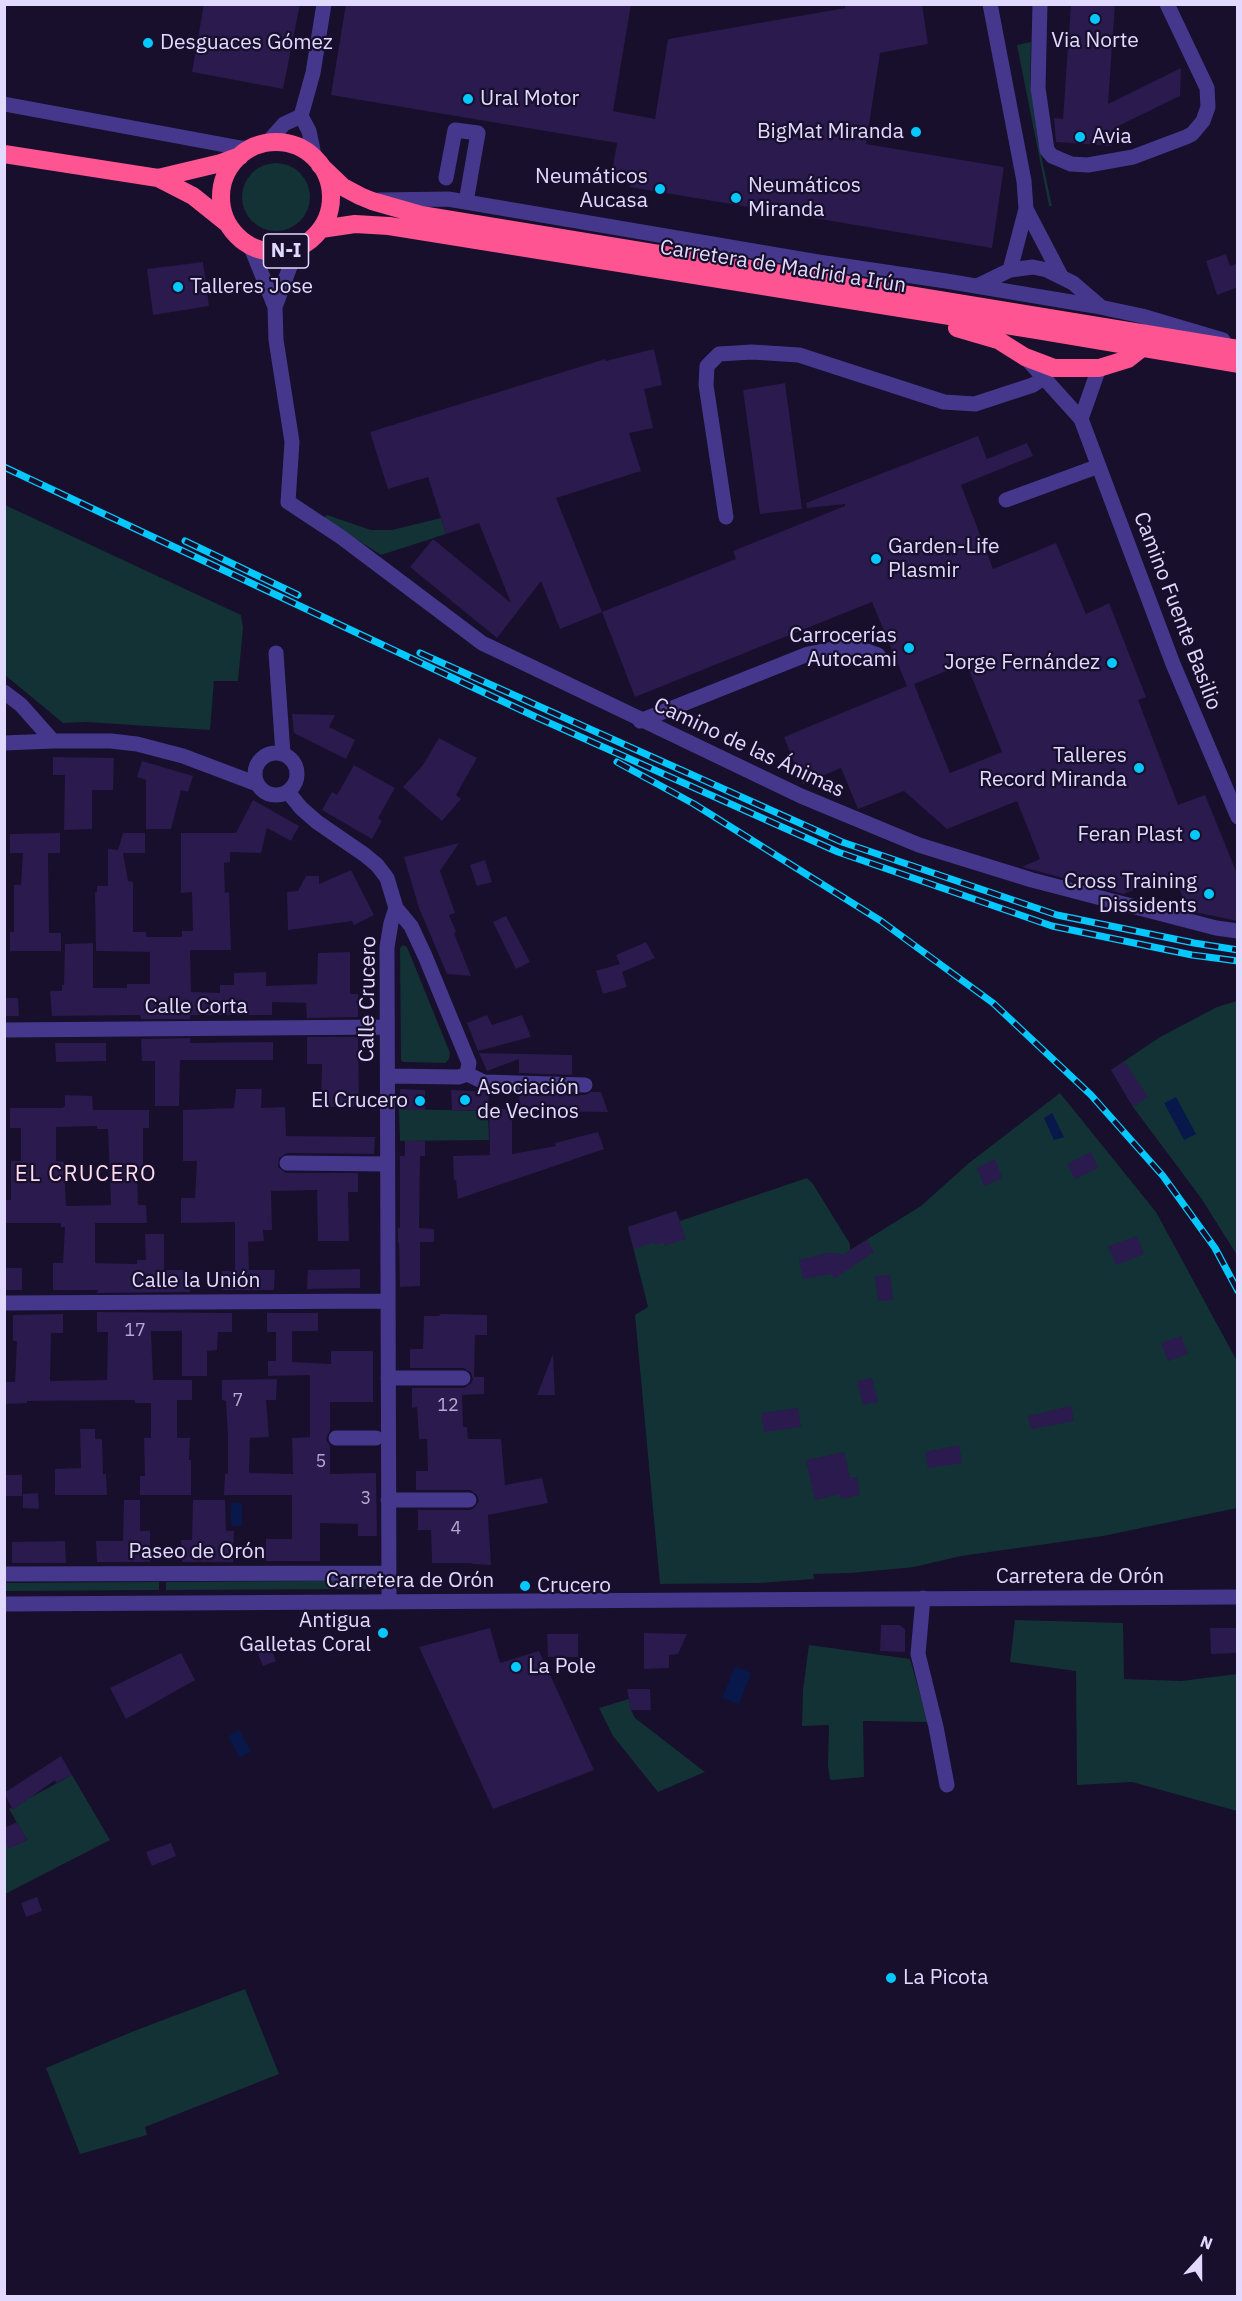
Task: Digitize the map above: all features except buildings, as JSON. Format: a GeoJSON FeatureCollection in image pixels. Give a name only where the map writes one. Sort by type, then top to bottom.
{"type":"FeatureCollection","features":[{"type":"Feature","properties":{"kind":"highway","name":"N-I"},"geometry":{"type":"LineString","coordinates":[[4,154],[158,178],[193,196],[229,226],[238,237],[250,245],[267,251],[285,251],[302,245],[321,229],[327,219],[331,197],[326,175],[317,160],[294,145],[253,149],[221,163],[158,178]]}},
{"type":"Feature","properties":{"kind":"highway"},"geometry":{"type":"LineString","coordinates":[[229,226],[222,205],[223,183],[227,172],[253,149]]}},
{"type":"Feature","properties":{"kind":"highway","name":"Carretera de Madrid a Irún"},"geometry":{"type":"LineString","coordinates":[[317,160],[344,187],[372,201],[421,215],[1238,347]]}},
{"type":"Feature","properties":{"kind":"highway","name":"Carretera de Madrid a Irún"},"geometry":{"type":"LineString","coordinates":[[321,229],[355,224],[389,226],[1238,364]]}},
{"type":"Feature","properties":{"kind":"highway"},"geometry":{"type":"LineString","coordinates":[[823,297],[980,334],[998,340],[1025,357],[1054,368],[1099,368],[1128,359],[1142,348]]}},
{"type":"Feature","properties":{"kind":"street"},"geometry":{"type":"LineString","coordinates":[[317,160],[309,131],[301,116],[313,73],[324,4]]}},
{"type":"Feature","properties":{"kind":"street"},"geometry":{"type":"LineString","coordinates":[[990,4],[1022,162],[1026,209],[1010,270]]}},
{"type":"Feature","properties":{"kind":"street"},"geometry":{"type":"LineString","coordinates":[[1040,4],[1038,88],[1047,150],[1052,156],[1071,164],[1088,165],[1133,156],[1186,137],[1192,134],[1203,121],[1208,106],[1207,88],[1167,4]]}},
{"type":"Feature","properties":{"kind":"street"},"geometry":{"type":"LineString","coordinates":[[4,104],[253,149],[284,124],[301,116]]}},
{"type":"Feature","properties":{"kind":"street"},"geometry":{"type":"LineString","coordinates":[[446,178],[455,130],[477,134],[466,202]]}},
{"type":"Feature","properties":{"kind":"street","name":"Carretera de Madrid a Irún"},"geometry":{"type":"LineString","coordinates":[[372,201],[437,199],[466,202],[818,262],[977,286],[1101,307],[1151,319],[1238,347]]}},
{"type":"Feature","properties":{"kind":"street"},"geometry":{"type":"LineString","coordinates":[[1026,209],[1061,276]]}},
{"type":"Feature","properties":{"kind":"street"},"geometry":{"type":"LineString","coordinates":[[250,245],[275,307]]}},
{"type":"Feature","properties":{"kind":"street"},"geometry":{"type":"LineString","coordinates":[[275,307],[291,264],[302,245]]}},
{"type":"Feature","properties":{"kind":"street"},"geometry":{"type":"LineString","coordinates":[[977,286],[1010,270],[1033,267],[1047,270],[1073,283],[1101,307]]}},
{"type":"Feature","properties":{"kind":"street","name":"Camino de las Ánimas"},"geometry":{"type":"LineString","coordinates":[[275,307],[278,350],[292,442],[288,502],[341,537],[482,643],[640,721],[801,796],[919,845],[1042,883],[1216,928],[1238,931]]}},
{"type":"Feature","properties":{"kind":"street"},"geometry":{"type":"LineString","coordinates":[[726,517],[706,385],[707,366],[718,354],[752,352],[799,356],[944,402],[975,404],[1033,385],[1044,378]]}},
{"type":"Feature","properties":{"kind":"street","name":"Camino Fuente Basilio"},"geometry":{"type":"LineString","coordinates":[[1025,357],[1081,420],[1173,664],[1238,817]]}},
{"type":"Feature","properties":{"kind":"street"},"geometry":{"type":"LineString","coordinates":[[1081,420],[1099,368]]}},
{"type":"Feature","properties":{"kind":"street"},"geometry":{"type":"LineString","coordinates":[[1006,500],[1099,466]]}},
{"type":"Feature","properties":{"kind":"street"},"geometry":{"type":"LineString","coordinates":[[640,721],[808,654],[838,648],[860,648],[878,655]]}},
{"type":"Feature","properties":{"kind":"street"},"geometry":{"type":"LineString","coordinates":[[276,652],[283,754]]}},
{"type":"Feature","properties":{"kind":"street"},"geometry":{"type":"LineString","coordinates":[[4,692],[21,705],[53,741]]}},
{"type":"Feature","properties":{"kind":"street"},"geometry":{"type":"LineString","coordinates":[[4,743],[111,741],[137,744],[183,756],[257,784],[274,795],[288,792],[296,781],[297,768],[289,757],[283,754],[276,753],[262,758],[255,770],[257,784]]}},
{"type":"Feature","properties":{"kind":"street"},"geometry":{"type":"LineString","coordinates":[[288,792],[317,822],[377,865],[387,878],[396,908],[411,926],[469,1063],[467,1074]]}},
{"type":"Feature","properties":{"kind":"street","name":"Calle Crucero"},"geometry":{"type":"LineString","coordinates":[[389,1601],[387,947],[396,908]]}},
{"type":"Feature","properties":{"kind":"street","name":"Calle Corta"},"geometry":{"type":"LineString","coordinates":[[4,1030],[387,1027]]}},
{"type":"Feature","properties":{"kind":"street"},"geometry":{"type":"LineString","coordinates":[[388,1076],[459,1077],[467,1074],[484,1082],[585,1085]]}},
{"type":"Feature","properties":{"kind":"street"},"geometry":{"type":"LineString","coordinates":[[287,1163],[387,1164]]}},
{"type":"Feature","properties":{"kind":"street","name":"Calle la Unión"},"geometry":{"type":"LineString","coordinates":[[4,1303],[388,1301]]}},
{"type":"Feature","properties":{"kind":"street"},"geometry":{"type":"LineString","coordinates":[[388,1378],[463,1378]]}},
{"type":"Feature","properties":{"kind":"street"},"geometry":{"type":"LineString","coordinates":[[336,1438],[376,1438]]}},
{"type":"Feature","properties":{"kind":"street"},"geometry":{"type":"LineString","coordinates":[[388,1500],[469,1500]]}},
{"type":"Feature","properties":{"kind":"street","name":"Paseo de Orón"},"geometry":{"type":"LineString","coordinates":[[4,1574],[389,1573]]}},
{"type":"Feature","properties":{"kind":"street","name":"Carretera de Orón"},"geometry":{"type":"LineString","coordinates":[[4,1604],[1238,1597]]}},
{"type":"Feature","properties":{"kind":"street"},"geometry":{"type":"LineString","coordinates":[[923,1598],[918,1653],[947,1785]]}},
{"type":"Feature","properties":{"kind":"green space"},"geometry":{"type":"Polygon","coordinates":[[[1031,42],[1030,83],[1038,141],[1052,206],[1049,206],[1017,45],[1031,42]]]}},
{"type":"Feature","properties":{"kind":"green space"},"geometry":{"type":"Polygon","coordinates":[[[269,163],[283,163],[295,168],[305,178],[310,197],[305,216],[295,226],[283,231],[269,231],[257,226],[247,216],[242,204],[242,190],[247,178],[257,168],[269,163]]]}},
{"type":"Feature","properties":{"kind":"green space"},"geometry":{"type":"Polygon","coordinates":[[[5,505],[241,615],[243,628],[238,681],[214,681],[210,730],[86,722],[63,723],[5,675],[5,505]]]}},
{"type":"Feature","properties":{"kind":"green space"},"geometry":{"type":"Polygon","coordinates":[[[327,515],[371,530],[392,530],[441,518],[446,534],[381,555],[323,518],[327,515]]]}},
{"type":"Feature","properties":{"kind":"green space"},"geometry":{"type":"Polygon","coordinates":[[[403,945],[407,947],[450,1053],[445,1063],[403,1062],[401,1060],[400,948],[403,945]]]}},
{"type":"Feature","properties":{"kind":"green space"},"geometry":{"type":"Polygon","coordinates":[[[1237,1001],[1237,1255],[1201,1198],[1133,1107],[1111,1070],[1160,1037],[1217,1007],[1237,1001]]]}},
{"type":"Feature","properties":{"kind":"green space"},"geometry":{"type":"Polygon","coordinates":[[[1060,1093],[1156,1212],[1237,1361],[1237,1508],[1103,1536],[961,1556],[914,1567],[813,1574],[814,1579],[759,1583],[660,1584],[635,1315],[648,1307],[628,1227],[676,1211],[680,1221],[807,1178],[850,1244],[850,1250],[921,1206],[969,1163],[1060,1093]]]}},
{"type":"Feature","properties":{"kind":"green space"},"geometry":{"type":"Polygon","coordinates":[[[399,1109],[488,1111],[489,1140],[400,1141],[399,1109]]]}},
{"type":"Feature","properties":{"kind":"green space"},"geometry":{"type":"Polygon","coordinates":[[[363,1581],[367,1589],[166,1590],[166,1582],[363,1581]]]}},
{"type":"Feature","properties":{"kind":"green space"},"geometry":{"type":"Polygon","coordinates":[[[159,1582],[159,1590],[5,1591],[5,1583],[159,1582]]]}},
{"type":"Feature","properties":{"kind":"green space"},"geometry":{"type":"Polygon","coordinates":[[[1015,1620],[1123,1623],[1124,1679],[1181,1681],[1237,1674],[1237,1811],[1132,1782],[1077,1785],[1076,1671],[1010,1662],[1015,1620]]]}},
{"type":"Feature","properties":{"kind":"green space"},"geometry":{"type":"Polygon","coordinates":[[[809,1645],[910,1659],[928,1722],[863,1721],[864,1777],[830,1779],[829,1725],[802,1726],[803,1690],[809,1645]]]}},
{"type":"Feature","properties":{"kind":"green space"},"geometry":{"type":"Polygon","coordinates":[[[629,1699],[635,1718],[705,1772],[658,1792],[613,1736],[599,1708],[629,1699]]]}},
{"type":"Feature","properties":{"kind":"green space"},"geometry":{"type":"Polygon","coordinates":[[[72,1775],[110,1840],[5,1894],[4,1839],[10,1848],[27,1840],[9,1809],[72,1775]]]}},
{"type":"Feature","properties":{"kind":"green space"},"geometry":{"type":"Polygon","coordinates":[[[245,1989],[279,2074],[145,2127],[147,2135],[80,2154],[46,2068],[134,2031],[245,1989]]]}},
{"type":"Feature","properties":{"kind":"shaded area"},"geometry":{"type":"Polygon","coordinates":[[[1176,1097],[1196,1134],[1184,1140],[1164,1103],[1176,1097]]]}},
{"type":"Feature","properties":{"kind":"shaded area"},"geometry":{"type":"Polygon","coordinates":[[[1052,1113],[1064,1137],[1054,1140],[1044,1118],[1052,1113]]]}},
{"type":"Feature","properties":{"kind":"shaded area"},"geometry":{"type":"Polygon","coordinates":[[[231,1503],[242,1503],[242,1526],[231,1526],[231,1503]]]}},
{"type":"Feature","properties":{"kind":"shaded area"},"geometry":{"type":"Polygon","coordinates":[[[735,1666],[751,1673],[739,1704],[722,1698],[735,1666]]]}},
{"type":"Feature","properties":{"kind":"shaded area"},"geometry":{"type":"Polygon","coordinates":[[[239,1730],[251,1751],[240,1758],[228,1736],[239,1730]]]}},
{"type":"Feature","properties":{"kind":"railway"},"geometry":{"type":"LineString","coordinates":[[4,467],[536,717],[838,852],[1052,926],[1192,955],[1238,961]]}},
{"type":"Feature","properties":{"kind":"railway"},"geometry":{"type":"LineString","coordinates":[[185,541],[298,595]]}},
{"type":"Feature","properties":{"kind":"railway"},"geometry":{"type":"LineString","coordinates":[[420,653],[842,842],[1057,915],[1238,950]]}},
{"type":"Feature","properties":{"kind":"railway"},"geometry":{"type":"LineString","coordinates":[[617,762],[694,804],[881,921],[993,1003],[1091,1095],[1163,1176],[1215,1248],[1238,1291]]}},
{"type":"Feature","properties":{"kind":"place","name":"Via Norte"},"geometry":{"type":"Point","coordinates":[1095,19]}},
{"type":"Feature","properties":{"kind":"place","name":"Desguaces Gómez"},"geometry":{"type":"Point","coordinates":[148,43]}},
{"type":"Feature","properties":{"kind":"place","name":"Ural Motor"},"geometry":{"type":"Point","coordinates":[468,99]}},
{"type":"Feature","properties":{"kind":"place","name":"BigMat Miranda"},"geometry":{"type":"Point","coordinates":[916,132]}},
{"type":"Feature","properties":{"kind":"place","name":"Avia"},"geometry":{"type":"Point","coordinates":[1080,137]}},
{"type":"Feature","properties":{"kind":"place","name":"Neumáticos Aucasa"},"geometry":{"type":"Point","coordinates":[660,189]}},
{"type":"Feature","properties":{"kind":"place","name":"Neumáticos Miranda"},"geometry":{"type":"Point","coordinates":[736,198]}},
{"type":"Feature","properties":{"kind":"place","name":"Talleres Jose"},"geometry":{"type":"Point","coordinates":[178,287]}},
{"type":"Feature","properties":{"kind":"place","name":"Garden-Life Plasmir"},"geometry":{"type":"Point","coordinates":[876,559]}},
{"type":"Feature","properties":{"kind":"place","name":"Carrocerías Autocami"},"geometry":{"type":"Point","coordinates":[909,648]}},
{"type":"Feature","properties":{"kind":"place","name":"Jorge Fernández"},"geometry":{"type":"Point","coordinates":[1112,663]}},
{"type":"Feature","properties":{"kind":"place","name":"Talleres Record Miranda"},"geometry":{"type":"Point","coordinates":[1139,768]}},
{"type":"Feature","properties":{"kind":"place","name":"Feran Plast"},"geometry":{"type":"Point","coordinates":[1195,835]}},
{"type":"Feature","properties":{"kind":"place","name":"Cross Training Dissidents"},"geometry":{"type":"Point","coordinates":[1209,894]}},
{"type":"Feature","properties":{"kind":"place","name":"Asociación de Vecinos"},"geometry":{"type":"Point","coordinates":[465,1100]}},
{"type":"Feature","properties":{"kind":"place","name":"El Crucero"},"geometry":{"type":"Point","coordinates":[420,1101]}},
{"type":"Feature","properties":{"kind":"place","name":"Crucero"},"geometry":{"type":"Point","coordinates":[525,1586]}},
{"type":"Feature","properties":{"kind":"place","name":"Antigua Galletas Coral"},"geometry":{"type":"Point","coordinates":[383,1633]}},
{"type":"Feature","properties":{"kind":"place","name":"La Pole"},"geometry":{"type":"Point","coordinates":[516,1667]}},
{"type":"Feature","properties":{"kind":"place","name":"La Picota"},"geometry":{"type":"Point","coordinates":[891,1978]}},
{"type":"Feature","properties":{"kind":"district","name":"EL CRUCERO"},"geometry":{"type":"Point","coordinates":[86,1175]}}]}
